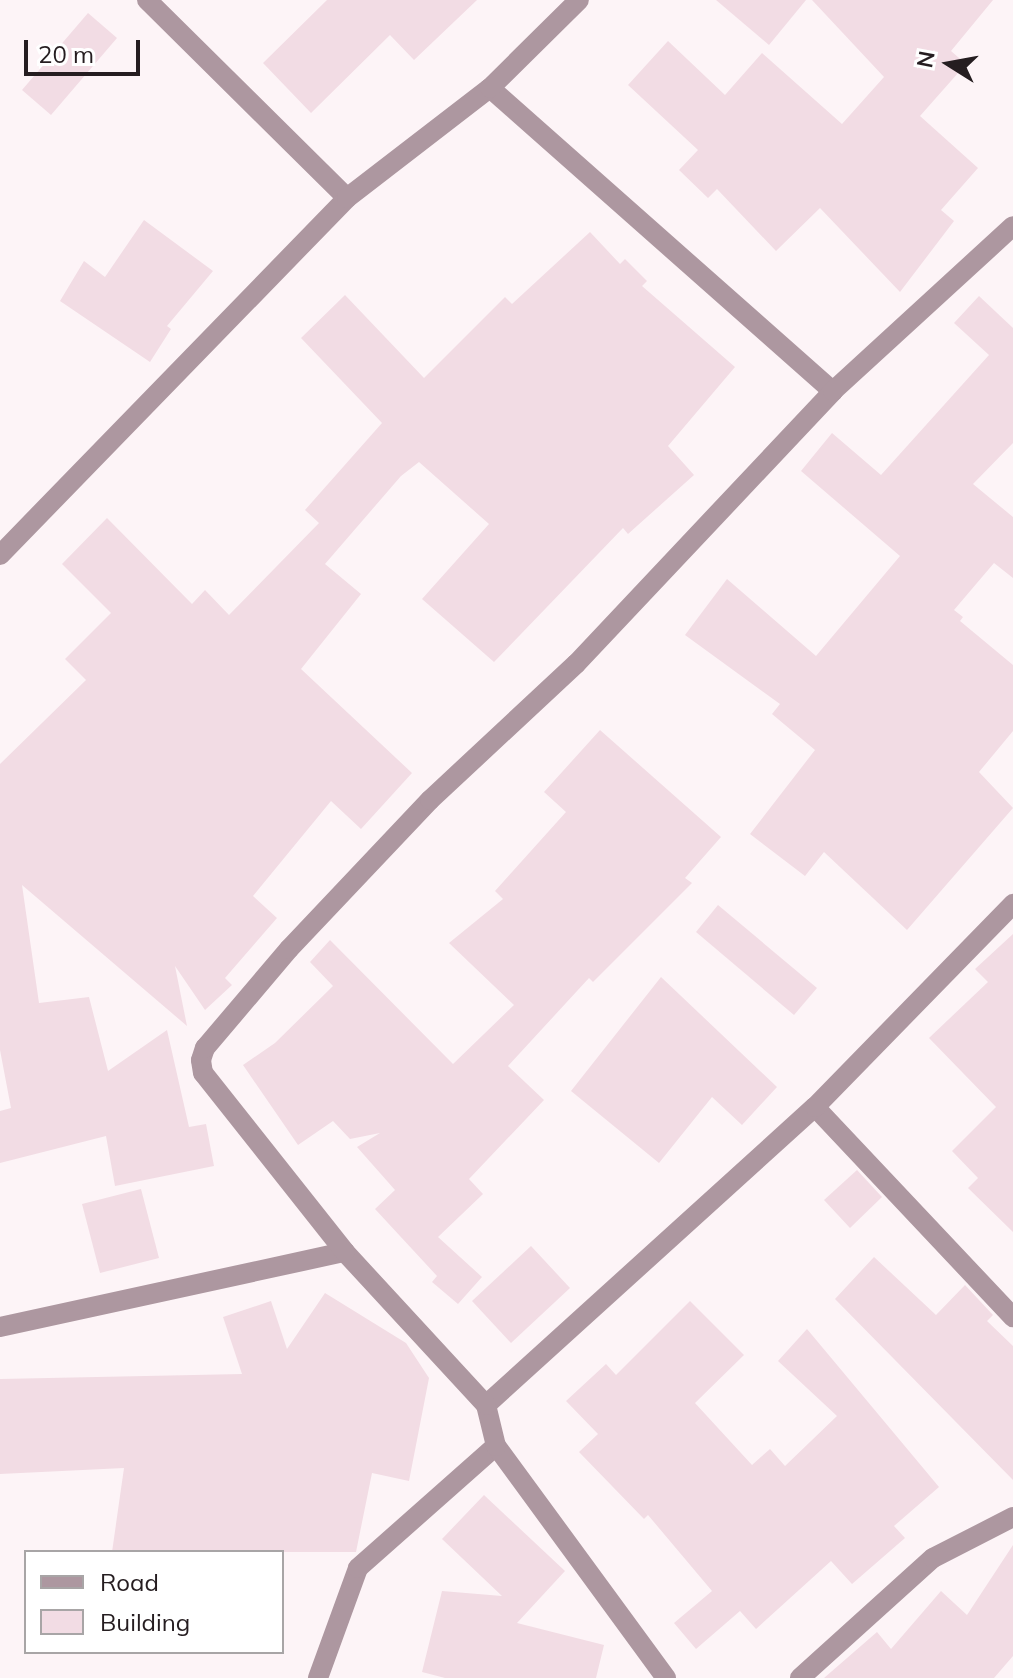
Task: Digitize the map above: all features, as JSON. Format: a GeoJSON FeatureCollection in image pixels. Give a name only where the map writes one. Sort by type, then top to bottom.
{"type":"FeatureCollection","features":[{"type":"Feature","properties":{"kind":"street"},"geometry":{"type":"LineString","coordinates":[[147,0],[347,198]]}},
{"type":"Feature","properties":{"kind":"street"},"geometry":{"type":"LineString","coordinates":[[0,555],[347,198],[490,88],[579,0]]}},
{"type":"Feature","properties":{"kind":"street"},"geometry":{"type":"LineString","coordinates":[[490,88],[833,391]]}},
{"type":"Feature","properties":{"kind":"street"},"geometry":{"type":"LineString","coordinates":[[666,1678],[496,1446],[486,1405],[345,1252],[203,1073],[205,1048],[289,949],[430,800],[576,664],[833,391],[1013,226]]}},
{"type":"Feature","properties":{"kind":"street"},"geometry":{"type":"LineString","coordinates":[[486,1405],[815,1107],[1013,904]]}},
{"type":"Feature","properties":{"kind":"street"},"geometry":{"type":"LineString","coordinates":[[815,1107],[1013,1317]]}},
{"type":"Feature","properties":{"kind":"street"},"geometry":{"type":"LineString","coordinates":[[0,1327],[345,1252]]}},
{"type":"Feature","properties":{"kind":"street"},"geometry":{"type":"LineString","coordinates":[[318,1678],[358,1568],[496,1446]]}},
{"type":"Feature","properties":{"kind":"street"},"geometry":{"type":"LineString","coordinates":[[800,1678],[933,1558],[1013,1517]]}},
{"type":"Feature","properties":{"kind":"building"},"geometry":{"type":"Polygon","coordinates":[[[327,0],[477,0],[414,60],[390,35],[311,113],[263,63],[327,0]]]}},
{"type":"Feature","properties":{"kind":"building"},"geometry":{"type":"Polygon","coordinates":[[[716,0],[806,0],[769,45],[716,0]]]}},
{"type":"Feature","properties":{"kind":"building"},"geometry":{"type":"Polygon","coordinates":[[[812,0],[993,0],[951,51],[966,64],[920,116],[978,168],[941,210],[954,221],[900,292],[820,208],[776,251],[717,189],[708,198],[679,170],[698,150],[628,85],[668,41],[725,95],[762,53],[842,124],[884,77],[812,0]]]}},
{"type":"Feature","properties":{"kind":"building"},"geometry":{"type":"Polygon","coordinates":[[[88,13],[117,38],[51,115],[22,90],[88,13]]]}},
{"type":"Feature","properties":{"kind":"building"},"geometry":{"type":"Polygon","coordinates":[[[144,220],[213,271],[167,326],[171,329],[150,362],[60,301],[84,261],[105,277],[144,220]]]}},
{"type":"Feature","properties":{"kind":"building"},"geometry":{"type":"Polygon","coordinates":[[[590,232],[620,264],[625,259],[647,281],[642,286],[735,367],[668,446],[694,475],[628,534],[623,528],[494,662],[422,599],[489,524],[419,462],[401,476],[325,564],[361,594],[301,669],[412,773],[361,829],[331,801],[253,896],[277,918],[225,978],[232,985],[205,1010],[175,966],[187,1026],[22,885],[39,1003],[89,997],[108,1071],[167,1030],[189,1127],[206,1124],[214,1166],[115,1186],[106,1136],[0,1163],[0,1111],[11,1108],[0,1050],[0,764],[86,680],[65,659],[111,613],[62,564],[107,518],[192,604],[205,590],[229,615],[319,523],[305,510],[382,423],[301,338],[345,295],[424,378],[505,297],[512,304],[590,232]]]}},
{"type":"Feature","properties":{"kind":"building"},"geometry":{"type":"Polygon","coordinates":[[[979,296],[1013,328],[1013,443],[973,484],[1013,517],[1013,578],[994,563],[954,610],[963,617],[960,621],[1013,665],[1013,731],[979,772],[1013,808],[907,930],[824,852],[805,876],[750,834],[815,750],[772,714],[780,704],[685,635],[727,579],[816,656],[900,556],[801,471],[832,433],[881,475],[989,355],[954,323],[979,296]]]}},
{"type":"Feature","properties":{"kind":"building"},"geometry":{"type":"Polygon","coordinates":[[[600,730],[721,837],[685,878],[692,883],[593,982],[589,978],[508,1066],[544,1100],[469,1179],[483,1194],[438,1237],[482,1277],[458,1304],[432,1282],[437,1276],[375,1209],[395,1190],[357,1147],[380,1133],[350,1139],[333,1121],[298,1145],[243,1065],[275,1043],[333,986],[310,962],[330,940],[453,1064],[514,1005],[449,943],[503,899],[495,891],[566,812],[544,792],[600,730]]]}},
{"type":"Feature","properties":{"kind":"building"},"geometry":{"type":"Polygon","coordinates":[[[718,905],[817,988],[794,1015],[696,932],[718,905]]]}},
{"type":"Feature","properties":{"kind":"building"},"geometry":{"type":"Polygon","coordinates":[[[1013,934],[1013,1232],[968,1188],[978,1178],[952,1151],[996,1107],[929,1038],[988,982],[975,969],[1013,934]]]}},
{"type":"Feature","properties":{"kind":"building"},"geometry":{"type":"Polygon","coordinates":[[[661,977],[777,1087],[742,1125],[712,1097],[659,1163],[571,1091],[661,977]]]}},
{"type":"Feature","properties":{"kind":"building"},"geometry":{"type":"Polygon","coordinates":[[[857,1170],[882,1197],[850,1228],[824,1200],[857,1170]]]}},
{"type":"Feature","properties":{"kind":"building"},"geometry":{"type":"Polygon","coordinates":[[[141,1189],[159,1258],[100,1273],[82,1204],[141,1189]]]}},
{"type":"Feature","properties":{"kind":"building"},"geometry":{"type":"Polygon","coordinates":[[[531,1246],[570,1288],[511,1343],[472,1301],[531,1246]]]}},
{"type":"Feature","properties":{"kind":"building"},"geometry":{"type":"Polygon","coordinates":[[[874,1257],[936,1315],[965,1285],[993,1315],[987,1321],[1013,1346],[1013,1480],[835,1299],[874,1257]]]}},
{"type":"Feature","properties":{"kind":"building"},"geometry":{"type":"Polygon","coordinates":[[[325,1293],[406,1343],[429,1378],[409,1481],[372,1473],[356,1552],[112,1550],[124,1468],[0,1474],[0,1379],[242,1374],[223,1317],[271,1301],[287,1349],[325,1293]]]}},
{"type":"Feature","properties":{"kind":"building"},"geometry":{"type":"Polygon","coordinates":[[[690,1301],[744,1355],[695,1403],[752,1465],[770,1449],[785,1466],[837,1416],[778,1361],[807,1329],[939,1487],[894,1526],[905,1538],[852,1584],[831,1561],[756,1629],[740,1611],[696,1649],[674,1623],[712,1591],[648,1515],[644,1519],[579,1452],[598,1434],[566,1401],[606,1364],[616,1375],[690,1301]]]}},
{"type":"Feature","properties":{"kind":"building"},"geometry":{"type":"Polygon","coordinates":[[[484,1495],[565,1571],[517,1623],[604,1645],[596,1678],[445,1678],[422,1672],[442,1591],[502,1596],[442,1539],[484,1495]]]}},
{"type":"Feature","properties":{"kind":"building"},"geometry":{"type":"Polygon","coordinates":[[[1013,1545],[1013,1656],[994,1678],[824,1678],[877,1632],[891,1649],[941,1591],[967,1615],[1013,1545]]]}}]}
